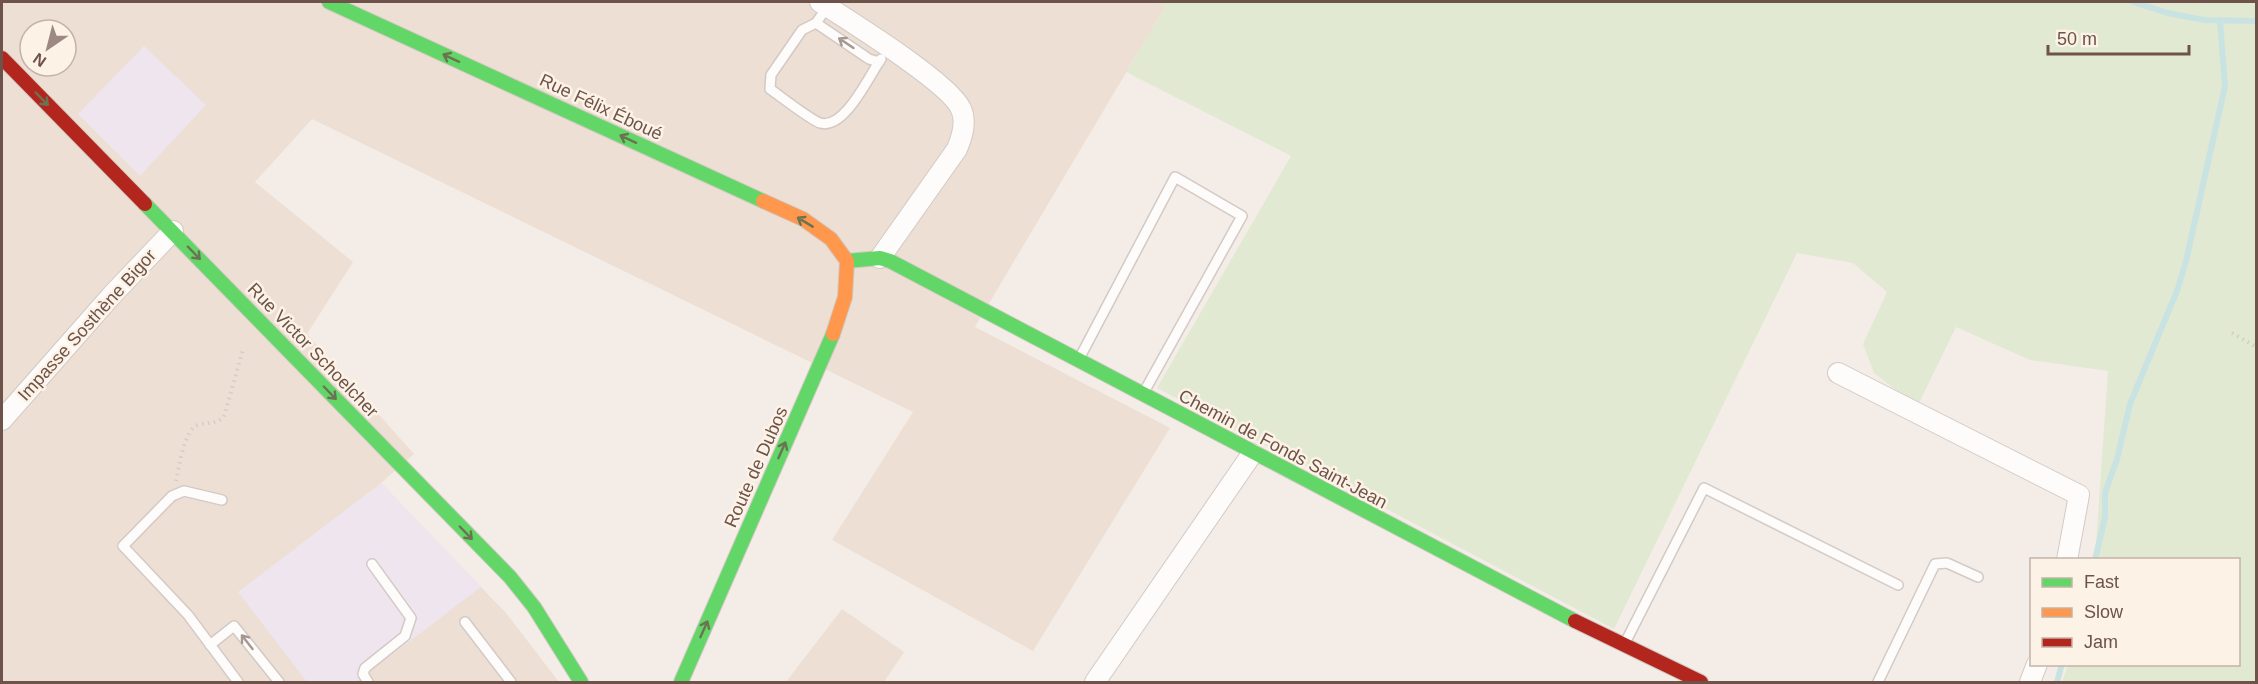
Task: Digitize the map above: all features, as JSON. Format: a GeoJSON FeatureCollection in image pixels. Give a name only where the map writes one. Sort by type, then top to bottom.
{"type":"FeatureCollection","features":[{"type":"Feature","properties":{"kind":"main road","name":"Rue Félix Éboué"},"geometry":{"type":"LineString","coordinates":[[329,2],[803,219],[831,239],[847,261]]}},
{"type":"Feature","properties":{"kind":"main road","name":"Rue Victor Schoelcher"},"geometry":{"type":"LineString","coordinates":[[2,58],[510,577],[534,607],[581,682]]}},
{"type":"Feature","properties":{"kind":"main road"},"geometry":{"type":"LineString","coordinates":[[847,261],[880,258]]}},
{"type":"Feature","properties":{"kind":"main road","name":"Chemin de Fonds Saint-Jean"},"geometry":{"type":"LineString","coordinates":[[880,258],[1252,454],[1624,645],[1701,682]]}},
{"type":"Feature","properties":{"kind":"main road","name":"Route de Dubos"},"geometry":{"type":"LineString","coordinates":[[681,682],[831,339],[845,297],[847,261]]}},
{"type":"Feature","properties":{"kind":"street"},"geometry":{"type":"LineString","coordinates":[[824,4],[886,56],[942,87],[961,108],[964,121],[957,149],[880,258]]}},
{"type":"Feature","properties":{"kind":"street","name":"Impasse Sosthène Bigor"},"geometry":{"type":"LineString","coordinates":[[2,420],[112,295],[173,231]]}},
{"type":"Feature","properties":{"kind":"street"},"geometry":{"type":"LineString","coordinates":[[1838,374],[2079,495],[2067,558]]}},
{"type":"Feature","properties":{"kind":"street"},"geometry":{"type":"LineString","coordinates":[[1095,682],[1252,454]]}},
{"type":"Feature","properties":{"kind":"street"},"geometry":{"type":"LineString","coordinates":[[2030,682],[2036,666]]}},
{"type":"Feature","properties":{"kind":"lane"},"geometry":{"type":"LineString","coordinates":[[824,4],[816,23],[802,30],[771,75],[770,89],[821,123],[836,122],[848,110],[886,56]]}},
{"type":"Feature","properties":{"kind":"lane"},"geometry":{"type":"LineString","coordinates":[[816,23],[870,59],[886,56]]}},
{"type":"Feature","properties":{"kind":"lane"},"geometry":{"type":"LineString","coordinates":[[1078,361],[1175,177],[1242,216],[1143,395]]}},
{"type":"Feature","properties":{"kind":"lane"},"geometry":{"type":"LineString","coordinates":[[1624,645],[1704,488],[1898,585]]}},
{"type":"Feature","properties":{"kind":"lane"},"geometry":{"type":"LineString","coordinates":[[222,500],[184,491],[172,496],[123,546],[188,615],[238,682]]}},
{"type":"Feature","properties":{"kind":"lane"},"geometry":{"type":"LineString","coordinates":[[1878,682],[1935,564],[1947,563],[1978,577]]}},
{"type":"Feature","properties":{"kind":"lane"},"geometry":{"type":"LineString","coordinates":[[368,682],[363,674],[365,668],[405,636],[411,618],[372,564]]}},
{"type":"Feature","properties":{"kind":"lane"},"geometry":{"type":"LineString","coordinates":[[465,622],[511,682]]}},
{"type":"Feature","properties":{"kind":"lane"},"geometry":{"type":"LineString","coordinates":[[210,645],[234,626],[279,682]]}},
{"type":"Feature","properties":{"kind":"path"},"geometry":{"type":"LineString","coordinates":[[2232,333],[2256,347]]}},
{"type":"Feature","properties":{"kind":"path"},"geometry":{"type":"LineString","coordinates":[[172,496],[189,433],[195,426],[219,422],[224,417],[243,349]]}},
{"type":"Feature","properties":{"kind":"shaded area"},"geometry":{"type":"Polygon","coordinates":[[[2,2],[1157,2],[1165,7],[975,327],[1170,428],[1033,651],[832,540],[913,412],[312,119],[255,182],[353,262],[307,334],[414,454],[381,483],[506,613],[559,682],[2,682],[2,2]]]}},
{"type":"Feature","properties":{"kind":"shaded area"},"geometry":{"type":"Polygon","coordinates":[[[144,46],[206,105],[140,176],[78,114],[144,46]]]}},
{"type":"Feature","properties":{"kind":"shaded area"},"geometry":{"type":"Polygon","coordinates":[[[381,483],[481,587],[356,682],[307,682],[238,592],[381,483]]]}},
{"type":"Feature","properties":{"kind":"shaded area"},"geometry":{"type":"Polygon","coordinates":[[[842,609],[904,652],[884,682],[786,682],[842,609]]]}},
{"type":"Feature","properties":{"kind":"green space"},"geometry":{"type":"Polygon","coordinates":[[[1157,2],[2256,2],[2256,682],[2062,682],[2068,666],[2240,666],[2240,558],[2095,558],[2108,371],[2030,360],[1956,327],[1919,403],[1906,398],[1874,373],[1863,344],[1887,292],[1853,263],[1797,253],[1614,629],[1157,388],[1291,156],[1126,72],[1165,7],[1157,2]]]}},
{"type":"Feature","properties":{"kind":"waterway"},"geometry":{"type":"LineString","coordinates":[[2133,2],[2168,13],[2204,20],[2256,21]]}},
{"type":"Feature","properties":{"kind":"waterway"},"geometry":{"type":"LineString","coordinates":[[2095,558],[2105,517],[2105,493],[2117,459],[2130,404],[2177,291],[2186,261],[2225,86],[2220,21]]}},
{"type":"Feature","properties":{"kind":"waterway"},"geometry":{"type":"LineString","coordinates":[[2057,682],[2061,666]]}},
{"type":"Feature","properties":{"kind":"traffic: fast"},"geometry":{"type":"LineString","coordinates":[[329,2],[763,201]]}},
{"type":"Feature","properties":{"kind":"traffic: fast"},"geometry":{"type":"LineString","coordinates":[[145,204],[510,577],[534,607],[581,682]]}},
{"type":"Feature","properties":{"kind":"traffic: fast"},"geometry":{"type":"LineString","coordinates":[[847,261],[880,258],[890,261],[1575,621]]}},
{"type":"Feature","properties":{"kind":"traffic: fast"},"geometry":{"type":"LineString","coordinates":[[681,682],[833,334]]}},
{"type":"Feature","properties":{"kind":"traffic: slow"},"geometry":{"type":"LineString","coordinates":[[763,201],[803,219],[831,239],[847,261],[845,297],[833,334]]}},
{"type":"Feature","properties":{"kind":"traffic: jam"},"geometry":{"type":"LineString","coordinates":[[2,58],[145,204]]}},
{"type":"Feature","properties":{"kind":"traffic: jam"},"geometry":{"type":"LineString","coordinates":[[1575,621],[1701,682]]}}]}
